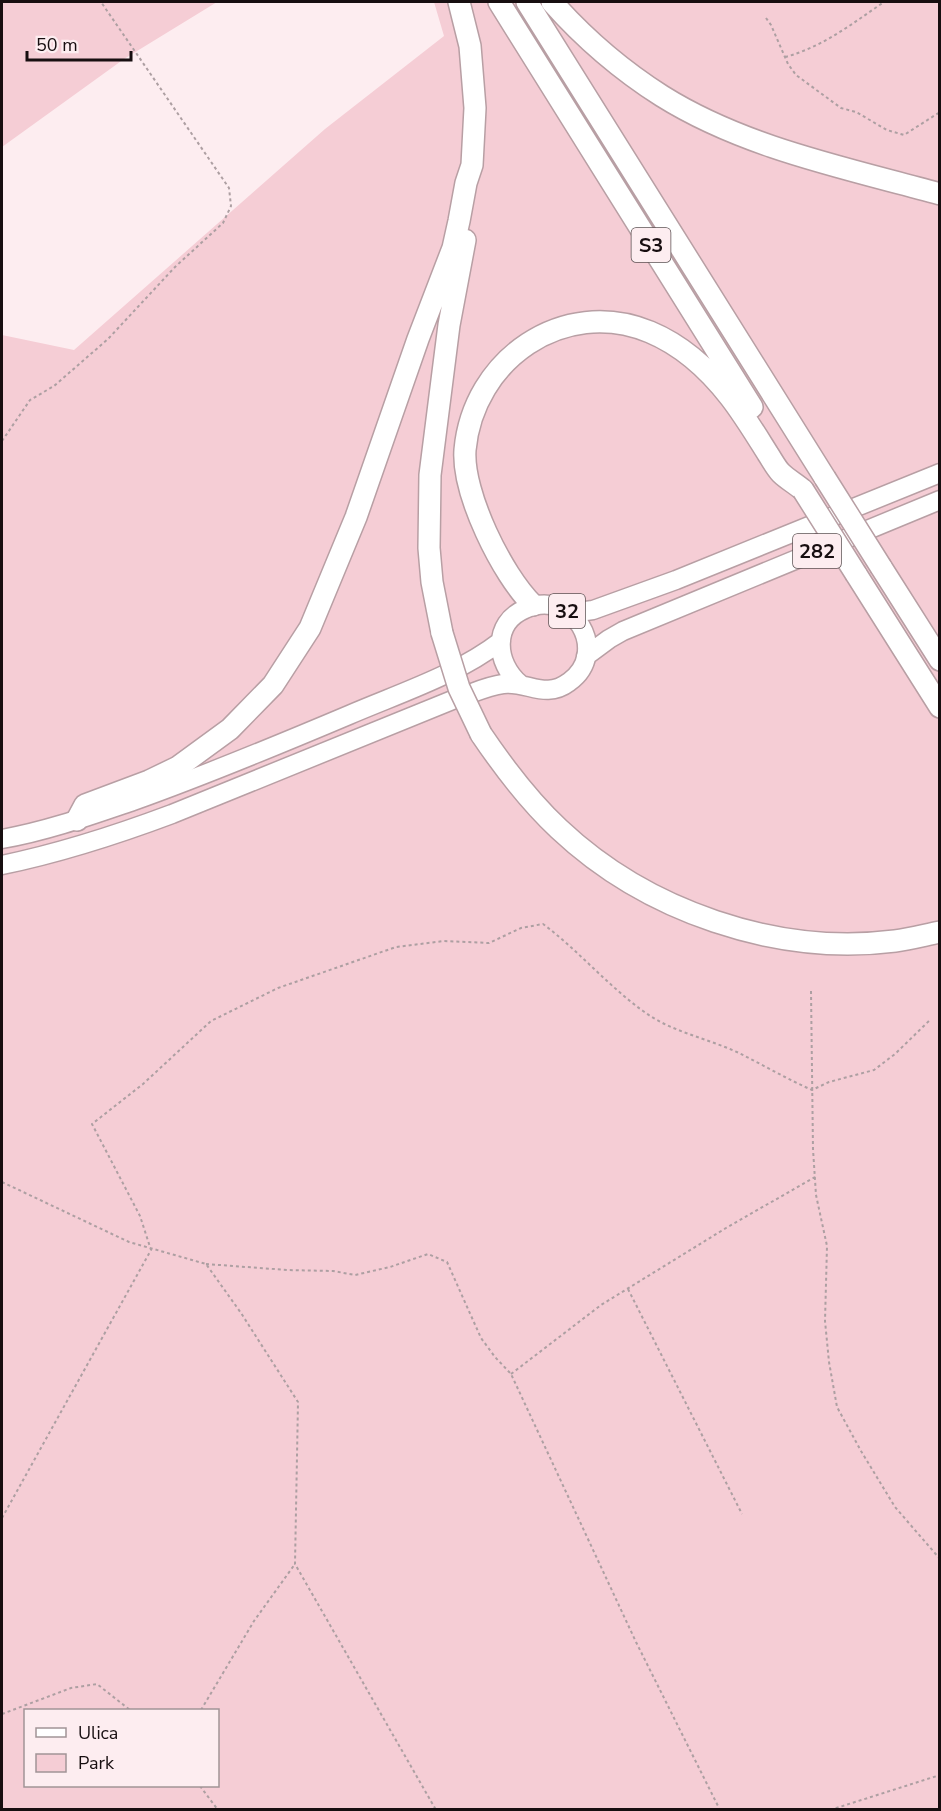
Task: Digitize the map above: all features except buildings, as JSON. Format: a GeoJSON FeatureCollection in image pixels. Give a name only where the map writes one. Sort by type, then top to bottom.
{"type":"FeatureCollection","features":[{"type":"Feature","properties":{"kind":"highway"},"geometry":{"type":"LineString","coordinates":[[459,2],[467,28],[473,64],[475,123],[471,172],[473,183],[463,258],[449,325],[430,475],[429,548],[432,582],[442,633],[459,688],[481,734],[520,787],[559,830],[597,860],[635,884],[684,910],[741,930],[812,941],[862,944],[896,941],[939,932]]}},
{"type":"Feature","properties":{"kind":"highway","name":"S3"},"geometry":{"type":"LineString","coordinates":[[499,2],[939,707]]}},
{"type":"Feature","properties":{"kind":"highway","name":"S3"},"geometry":{"type":"LineString","coordinates":[[527,2],[939,660]]}},
{"type":"Feature","properties":{"kind":"highway"},"geometry":{"type":"LineString","coordinates":[[552,2],[611,60],[662,96],[712,123],[773,147],[939,194]]}},
{"type":"Feature","properties":{"kind":"highway"},"geometry":{"type":"LineString","coordinates":[[76,820],[85,805],[149,781],[178,767],[230,729],[273,685],[293,655],[319,607],[356,518],[418,339],[453,248],[466,183],[471,172]]}},
{"type":"Feature","properties":{"kind":"highway"},"geometry":{"type":"LineString","coordinates":[[533,605],[512,581],[472,497],[465,452],[473,413],[491,377],[502,363],[535,338],[555,330],[585,323],[622,324],[650,332],[674,345],[719,384],[781,473],[802,490]]}},
{"type":"Feature","properties":{"kind":"main road","name":"32"},"geometry":{"type":"LineString","coordinates":[[571,613],[593,610],[667,583],[939,473]]}},
{"type":"Feature","properties":{"kind":"main road","name":"282"},"geometry":{"type":"LineString","coordinates":[[586,656],[623,631],[939,500]]}},
{"type":"Feature","properties":{"kind":"main road","name":"32"},"geometry":{"type":"LineString","coordinates":[[501,641],[504,629],[521,610],[533,605],[546,604],[560,607],[571,613],[578,620],[586,637],[586,656],[577,675],[560,687],[540,690],[520,684]]}},
{"type":"Feature","properties":{"kind":"main road"},"geometry":{"type":"LineString","coordinates":[[2,839],[30,834],[76,820],[182,784],[471,661],[501,641]]}},
{"type":"Feature","properties":{"kind":"main road"},"geometry":{"type":"LineString","coordinates":[[501,641],[502,661],[520,684]]}},
{"type":"Feature","properties":{"kind":"main road"},"geometry":{"type":"LineString","coordinates":[[2,865],[74,848],[127,831],[455,699],[503,684],[520,684]]}},
{"type":"Feature","properties":{"kind":"path"},"geometry":{"type":"LineString","coordinates":[[2,441],[30,400],[54,387],[108,339],[175,267],[223,223],[231,206],[229,188],[101,2]]}},
{"type":"Feature","properties":{"kind":"path"},"geometry":{"type":"LineString","coordinates":[[785,57],[804,52],[836,35],[884,2]]}},
{"type":"Feature","properties":{"kind":"path"},"geometry":{"type":"LineString","coordinates":[[766,18],[796,75],[841,108],[856,112],[887,130],[904,135],[939,112]]}},
{"type":"Feature","properties":{"kind":"path"},"geometry":{"type":"LineString","coordinates":[[2,1518],[151,1250],[140,1216],[92,1124],[144,1084],[211,1021],[278,988],[353,964],[396,947],[444,941],[489,943],[521,928],[543,924],[643,1011],[665,1024],[738,1053],[812,1090],[829,1082],[874,1070],[895,1054],[931,1019]]}},
{"type":"Feature","properties":{"kind":"path"},"geometry":{"type":"LineString","coordinates":[[810,991],[816,1195],[827,1245],[825,1321],[837,1407],[895,1507],[939,1559]]}},
{"type":"Feature","properties":{"kind":"path"},"geometry":{"type":"LineString","coordinates":[[511,1374],[601,1305],[815,1177]]}},
{"type":"Feature","properties":{"kind":"path"},"geometry":{"type":"LineString","coordinates":[[2,1182],[129,1242],[206,1264],[333,1271],[354,1275],[390,1267],[428,1254],[447,1262],[482,1338],[511,1374],[636,1642],[720,1809]]}},
{"type":"Feature","properties":{"kind":"path"},"geometry":{"type":"LineString","coordinates":[[206,1264],[242,1313],[298,1402],[296,1564],[436,1809]]}},
{"type":"Feature","properties":{"kind":"path"},"geometry":{"type":"LineString","coordinates":[[628,1289],[742,1514]]}},
{"type":"Feature","properties":{"kind":"path"},"geometry":{"type":"LineString","coordinates":[[202,1709],[254,1621],[296,1564]]}},
{"type":"Feature","properties":{"kind":"path"},"geometry":{"type":"LineString","coordinates":[[2,1714],[71,1688],[97,1684],[129,1709]]}},
{"type":"Feature","properties":{"kind":"path"},"geometry":{"type":"LineString","coordinates":[[830,1809],[939,1775]]}},
{"type":"Feature","properties":{"kind":"path"},"geometry":{"type":"LineString","coordinates":[[202,1787],[218,1809]]}},
{"type":"Feature","properties":{"kind":"green space"},"geometry":{"type":"Polygon","coordinates":[[[2,2],[217,2],[124,59],[2,147],[2,2]]]}},
{"type":"Feature","properties":{"kind":"green space"},"geometry":{"type":"Polygon","coordinates":[[[434,2],[939,2],[939,1809],[2,1810],[2,335],[74,350],[325,129],[444,36],[434,2]]]}}]}
